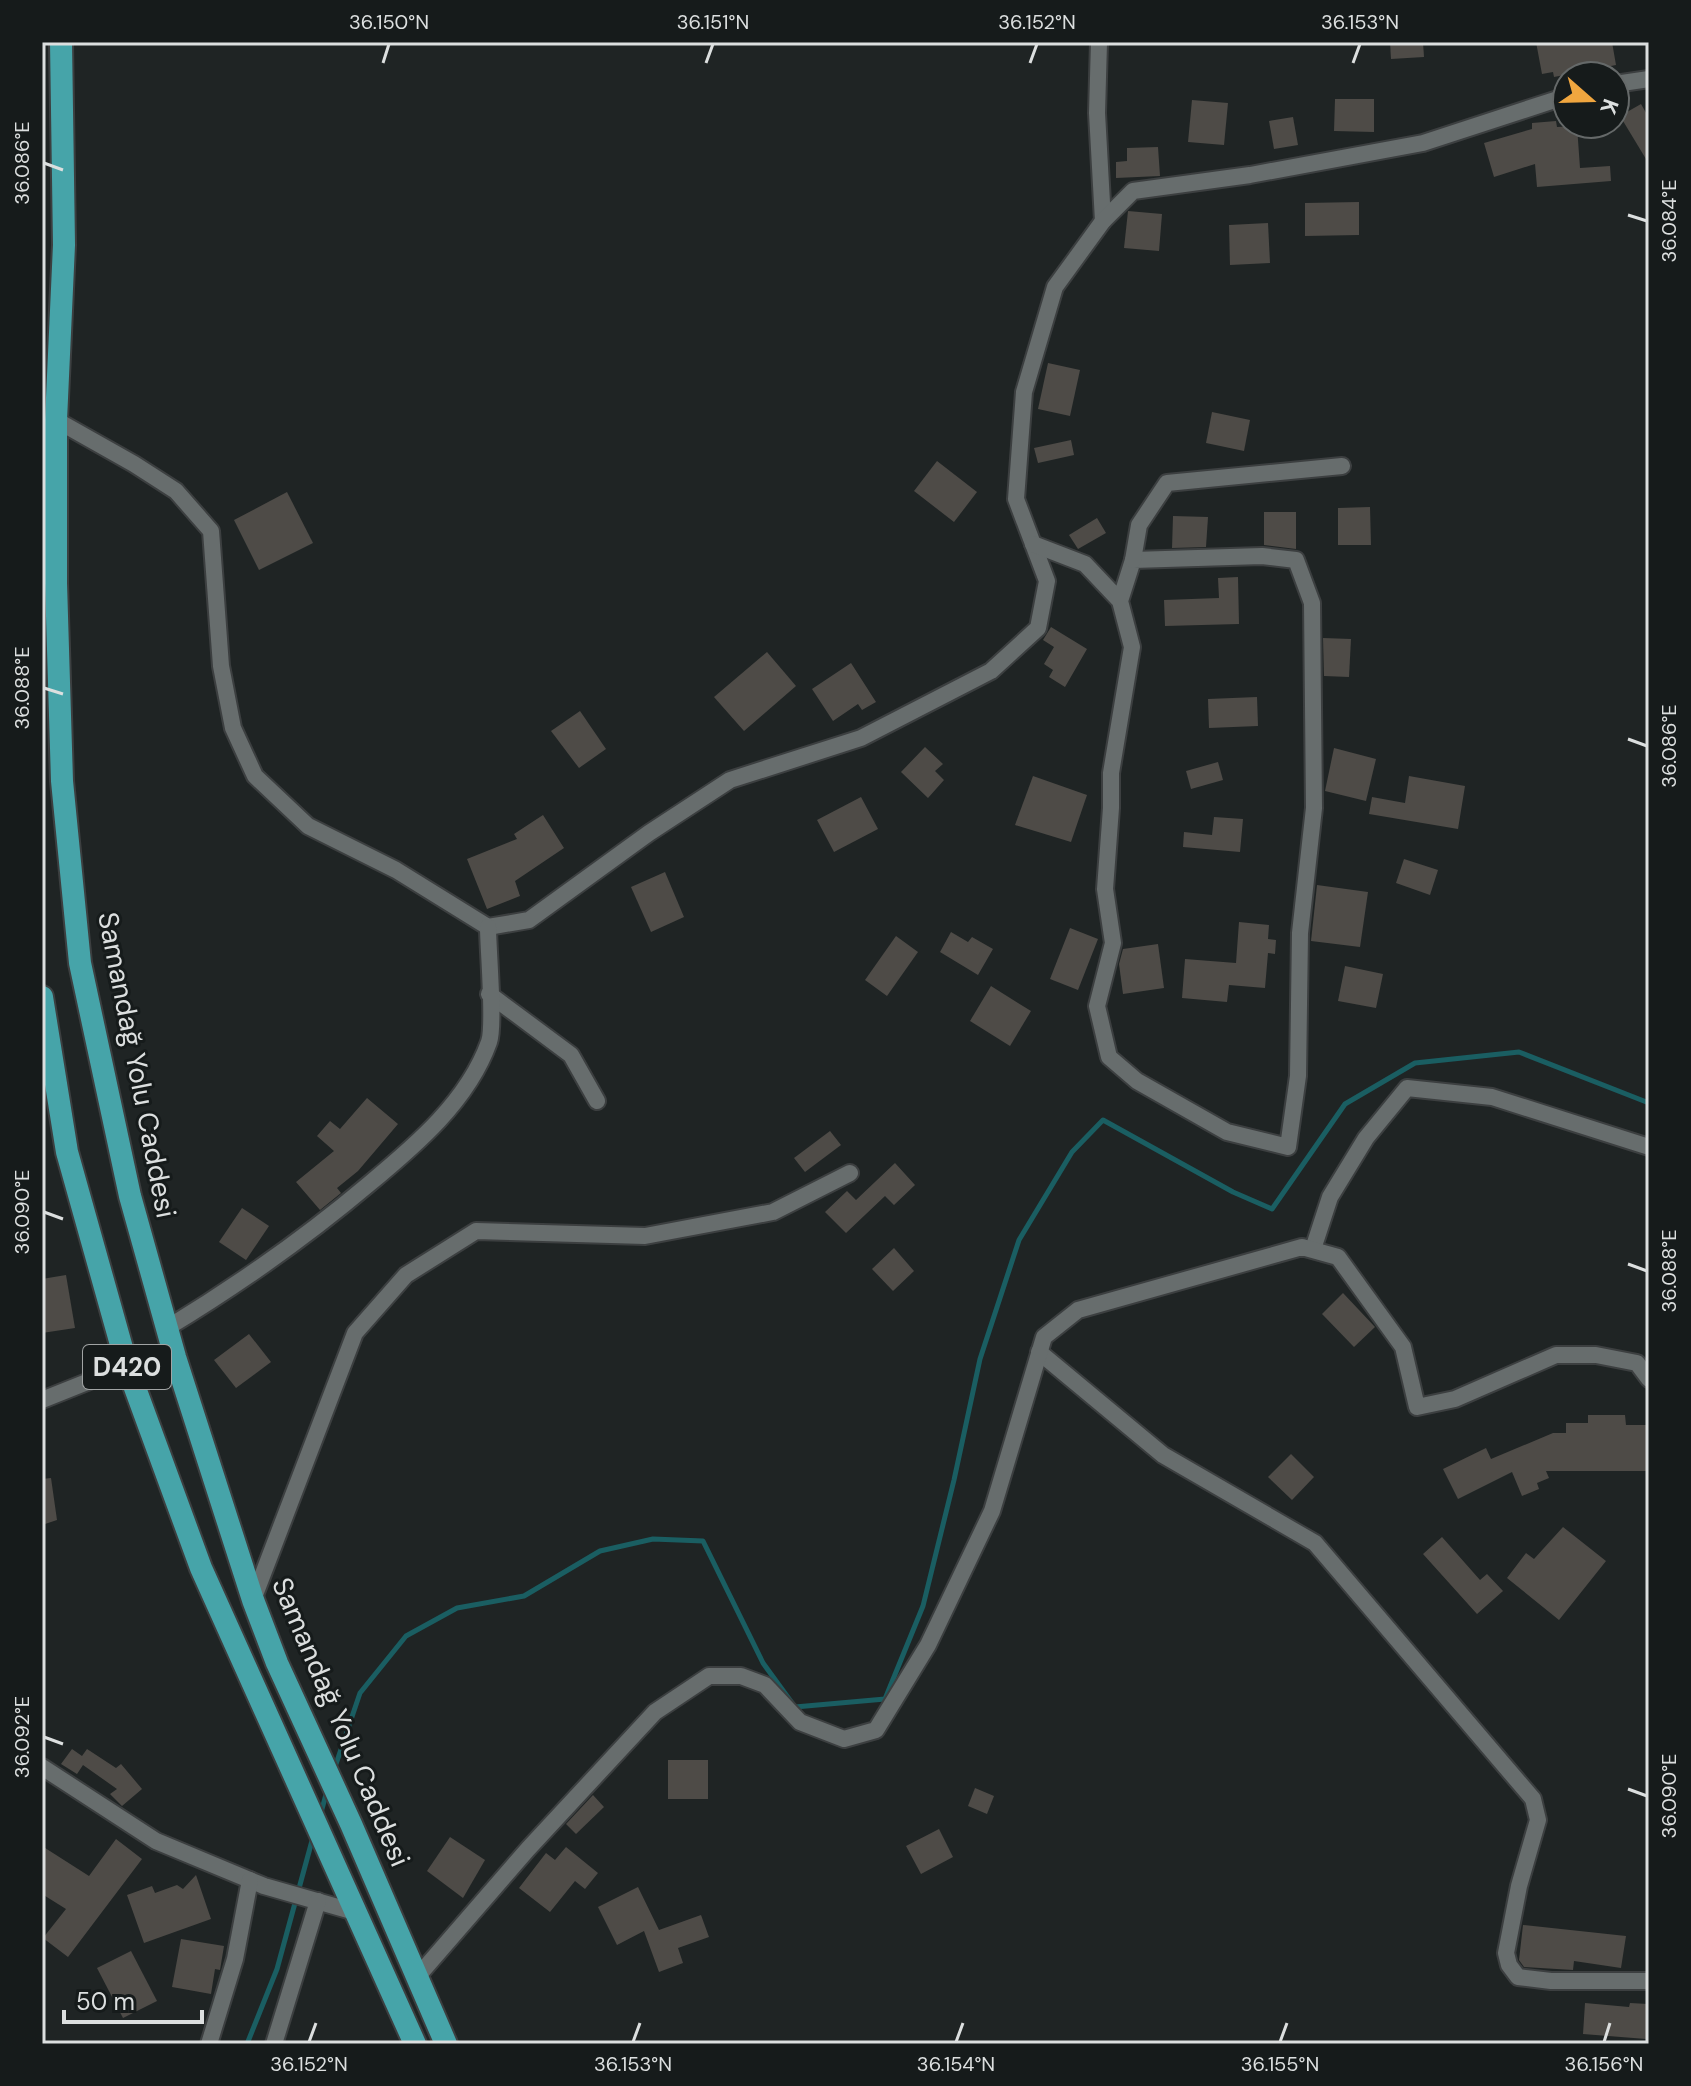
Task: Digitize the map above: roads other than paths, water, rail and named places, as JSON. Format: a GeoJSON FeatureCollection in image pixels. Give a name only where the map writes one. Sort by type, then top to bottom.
{"type":"FeatureCollection","features":[{"type":"Feature","properties":{"kind":"highway","name":"Samandağ Yolu Caddesi"},"geometry":{"type":"LineString","coordinates":[[61,42],[64,245],[56,420],[56,583],[62,781],[80,963],[130,1196],[167,1328],[253,1600],[277,1663],[446,2044]]}},
{"type":"Feature","properties":{"kind":"highway","name":"D420"},"geometry":{"type":"LineString","coordinates":[[42,997],[67,1152],[127,1366],[201,1568],[415,2044]]}},
{"type":"Feature","properties":{"kind":"street"},"geometry":{"type":"LineString","coordinates":[[1099,42],[1097,113],[1103,221]]}},
{"type":"Feature","properties":{"kind":"street"},"geometry":{"type":"LineString","coordinates":[[56,420],[176,491],[211,531],[221,666],[233,728],[255,776],[308,826],[396,870],[488,927],[529,920],[649,833],[730,780],[861,738],[991,671],[1038,628],[1047,581],[1016,499],[1024,392],[1055,287],[1103,221],[1133,191],[1250,175],[1423,143],[1551,101]]}},
{"type":"Feature","properties":{"kind":"street"},"geometry":{"type":"LineString","coordinates":[[1120,601],[1133,560],[1139,525],[1167,483],[1342,466]]}},
{"type":"Feature","properties":{"kind":"street"},"geometry":{"type":"LineString","coordinates":[[1033,544],[1085,564],[1120,601],[1132,647],[1111,773],[1105,889],[1113,943],[1097,1006],[1109,1057],[1137,1081],[1227,1132],[1288,1147],[1298,1076],[1300,933],[1314,808],[1312,603],[1296,560],[1262,556],[1133,560]]}},
{"type":"Feature","properties":{"kind":"street"},"geometry":{"type":"LineString","coordinates":[[167,1328],[228,1291],[315,1230],[413,1147],[465,1088],[491,1039],[488,927]]}},
{"type":"Feature","properties":{"kind":"street"},"geometry":{"type":"LineString","coordinates":[[489,994],[571,1055],[597,1101]]}},
{"type":"Feature","properties":{"kind":"street"},"geometry":{"type":"LineString","coordinates":[[1313,1249],[1330,1197],[1366,1138],[1407,1088],[1492,1097],[1649,1147]]}},
{"type":"Feature","properties":{"kind":"street"},"geometry":{"type":"LineString","coordinates":[[253,1600],[355,1333],[406,1275],[476,1231],[645,1236],[773,1212],[850,1173]]}},
{"type":"Feature","properties":{"kind":"street"},"geometry":{"type":"LineString","coordinates":[[418,1976],[528,1849],[655,1712],[709,1676],[741,1676],[765,1685],[800,1722],[844,1739],[876,1730],[928,1645],[992,1511],[1044,1337],[1078,1310],[1302,1247],[1338,1257],[1403,1347],[1417,1407],[1455,1399],[1556,1355],[1596,1355],[1637,1363],[1649,1379]]}},
{"type":"Feature","properties":{"kind":"street"},"geometry":{"type":"LineString","coordinates":[[1039,1352],[1163,1455],[1315,1543],[1533,1799],[1538,1820],[1519,1886],[1506,1953],[1509,1965],[1518,1977],[1551,1981],[1649,1981]]}},
{"type":"Feature","properties":{"kind":"street"},"geometry":{"type":"LineString","coordinates":[[42,1400],[127,1366]]}},
{"type":"Feature","properties":{"kind":"street"},"geometry":{"type":"LineString","coordinates":[[42,1767],[156,1841],[278,1890],[355,1912]]}},
{"type":"Feature","properties":{"kind":"street"},"geometry":{"type":"LineString","coordinates":[[209,2044],[235,1959],[250,1880]]}},
{"type":"Feature","properties":{"kind":"street"},"geometry":{"type":"LineString","coordinates":[[274,2044],[313,1900]]}},
{"type":"Feature","properties":{"kind":"waterway"},"geometry":{"type":"LineString","coordinates":[[334,1770],[360,1693],[406,1636],[457,1608],[524,1596],[600,1551],[653,1539],[703,1541],[763,1663],[795,1707],[885,1699],[923,1606],[980,1359],[1019,1240],[1072,1152],[1103,1120],[1233,1192],[1272,1209],[1345,1104],[1415,1063],[1519,1052],[1649,1103]]}},
{"type":"Feature","properties":{"kind":"waterway"},"geometry":{"type":"LineString","coordinates":[[320,1816],[327,1791]]}},
{"type":"Feature","properties":{"kind":"waterway"},"geometry":{"type":"LineString","coordinates":[[247,2044],[277,1969],[313,1837]]}}]}
